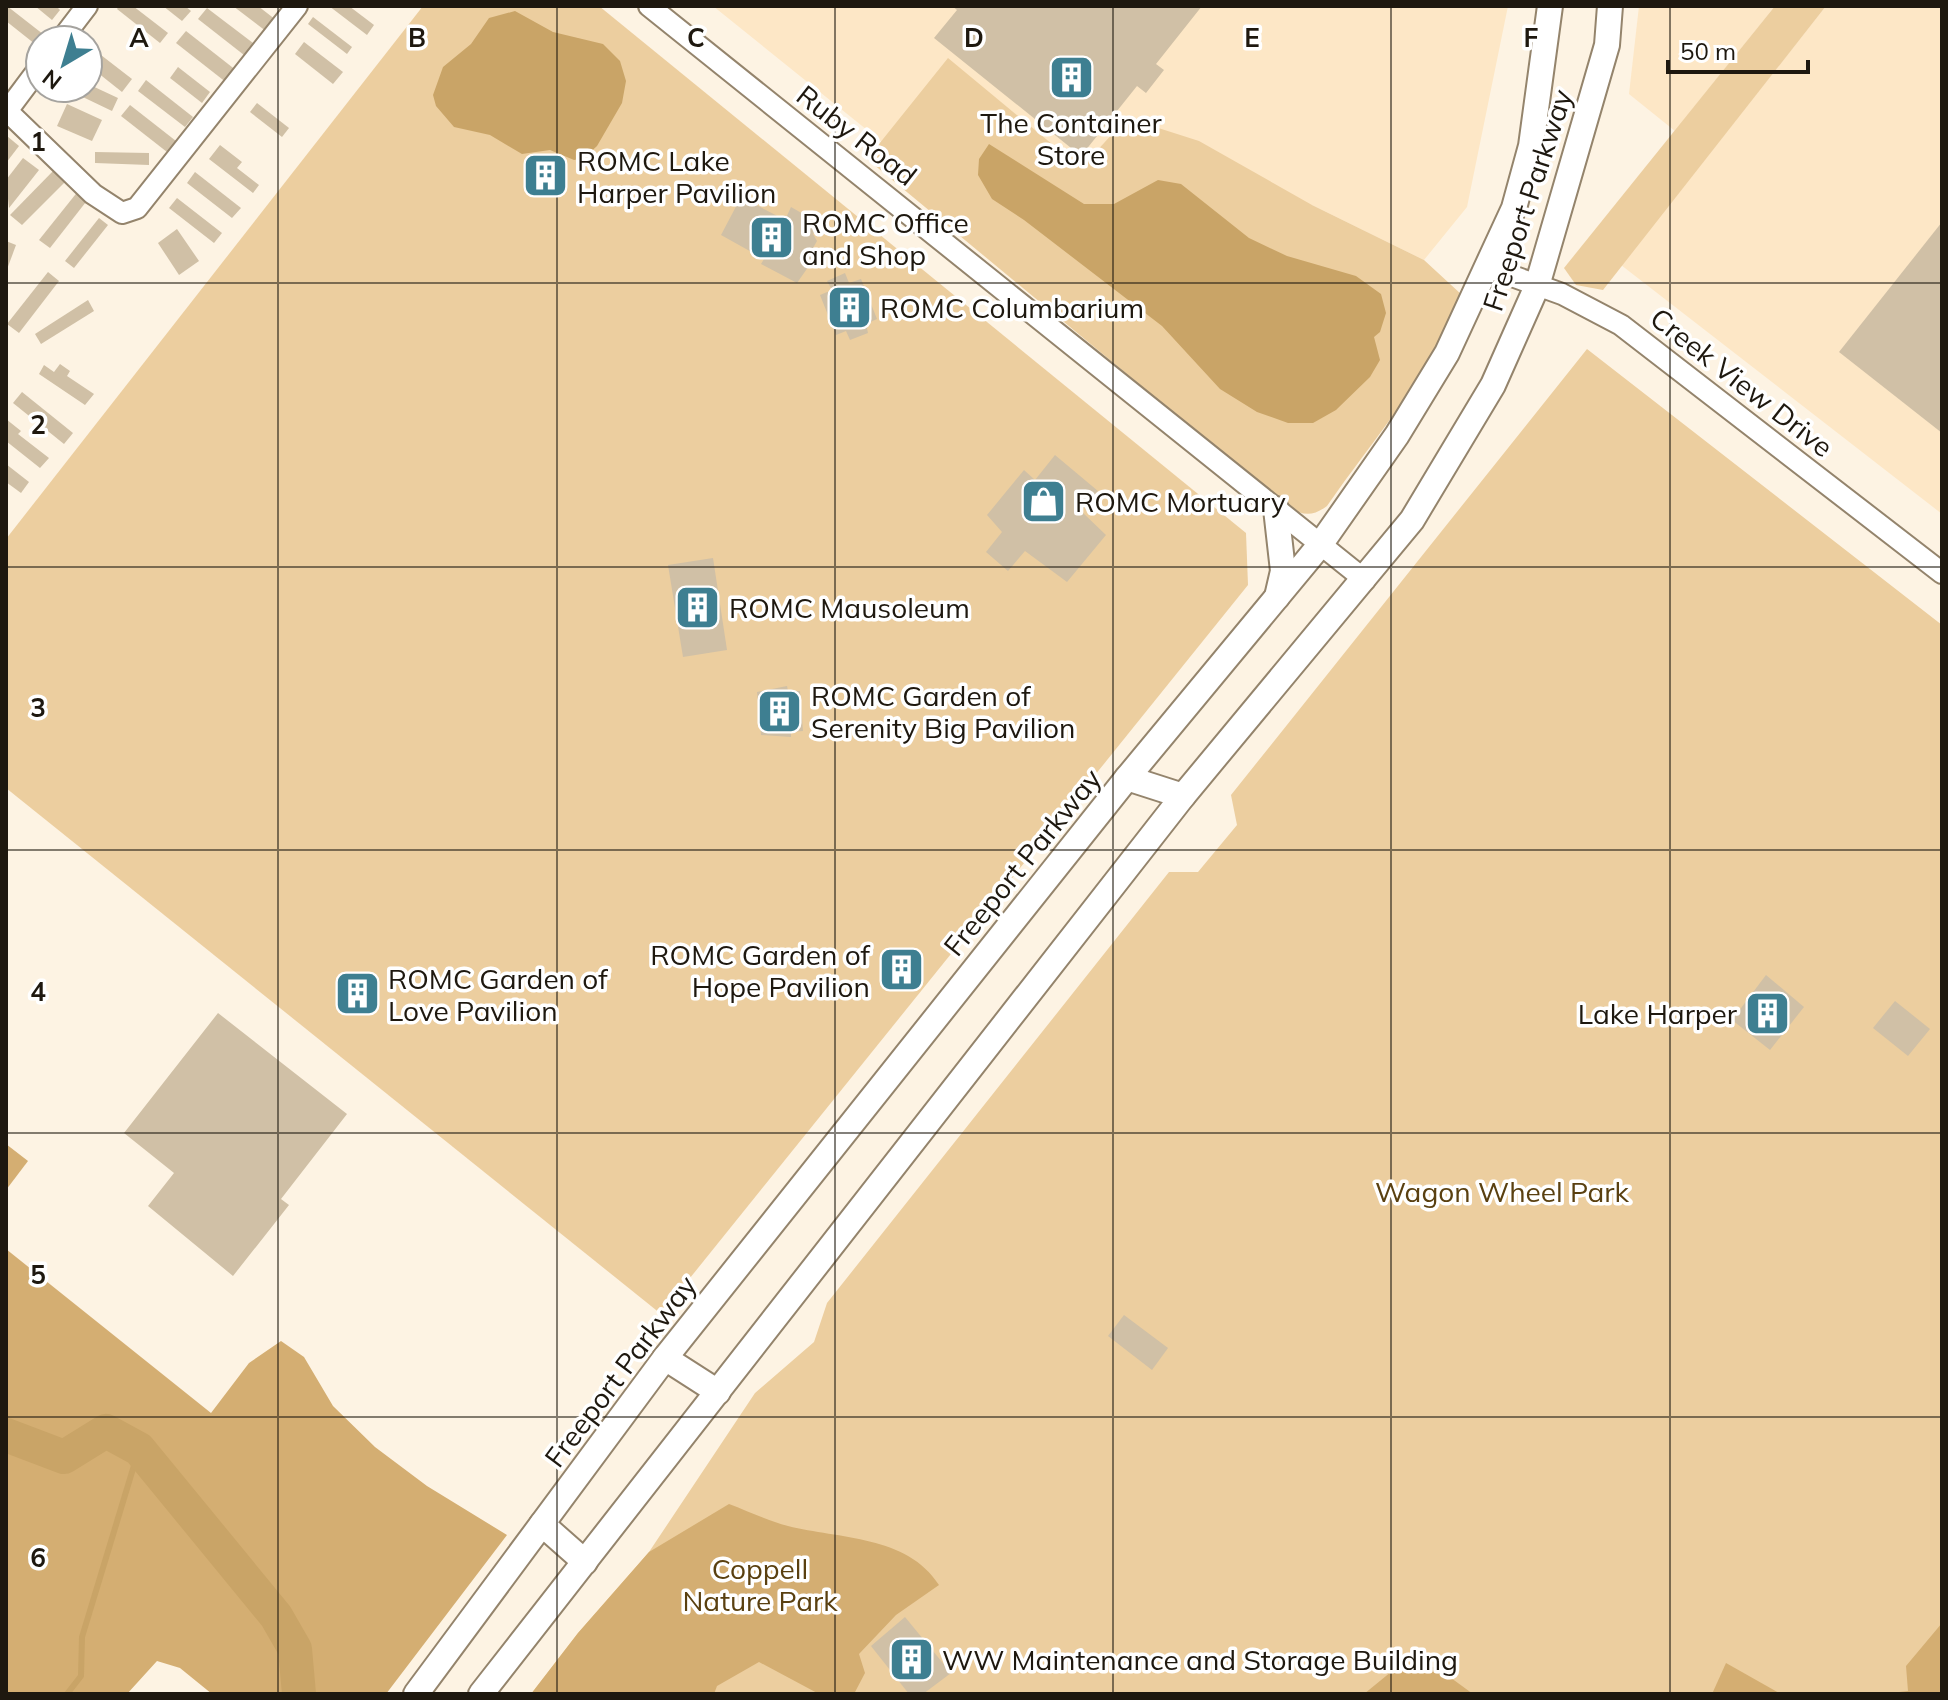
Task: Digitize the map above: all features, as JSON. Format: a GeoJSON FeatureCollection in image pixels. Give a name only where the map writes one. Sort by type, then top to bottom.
{"type":"FeatureCollection","features":[{"type":"Feature","properties":{"kind":"main road","name":"Freeport Parkway"},"geometry":{"type":"LineString","coordinates":[[416,1694],[665,1358],[1127,778],[1320,545],[1397,435],[1447,353],[1490,268],[1514,208],[1531,146],[1550,6]]}},
{"type":"Feature","properties":{"kind":"main road","name":"Freeport Parkway"},"geometry":{"type":"LineString","coordinates":[[481,1694],[1162,822],[1412,520],[1452,458],[1493,385],[1537,286],[1607,45],[1610,6]]}},
{"type":"Feature","properties":{"kind":"main road"},"geometry":{"type":"LineString","coordinates":[[1276,509],[1283,571],[1277,598]]}},
{"type":"Feature","properties":{"kind":"main road"},"geometry":{"type":"LineString","coordinates":[[1127,778],[1183,796]]}},
{"type":"Feature","properties":{"kind":"main road"},"geometry":{"type":"LineString","coordinates":[[1127,778],[1162,822]]}},
{"type":"Feature","properties":{"kind":"main road"},"geometry":{"type":"LineString","coordinates":[[665,1358],[718,1392]]}},
{"type":"Feature","properties":{"kind":"main road"},"geometry":{"type":"LineString","coordinates":[[542,1524],[585,1562]]}},
{"type":"Feature","properties":{"kind":"street"},"geometry":{"type":"LineString","coordinates":[[73,24],[87,6]]}},
{"type":"Feature","properties":{"kind":"street"},"geometry":{"type":"LineString","coordinates":[[24,88],[6,111],[93,194],[122,213],[137,208],[297,6]]}},
{"type":"Feature","properties":{"kind":"street","name":"Ruby Road"},"geometry":{"type":"LineString","coordinates":[[649,6],[1021,301],[1365,580]]}},
{"type":"Feature","properties":{"kind":"street","name":"Creek View Drive"},"geometry":{"type":"LineString","coordinates":[[1490,268],[1589,306],[1641,338],[1942,573]]}},
{"type":"Feature","properties":{"kind":"shaded area"},"geometry":{"type":"Polygon","coordinates":[[[713,6],[1508,6],[1467,207],[1424,260],[1312,205],[1081,168],[948,59],[882,142],[713,6]]]}},
{"type":"Feature","properties":{"kind":"shaded area"},"geometry":{"type":"Polygon","coordinates":[[[1639,6],[1775,6],[1675,131],[1629,94],[1639,6]]]}},
{"type":"Feature","properties":{"kind":"shaded area"},"geometry":{"type":"Polygon","coordinates":[[[1826,6],[1942,6],[1942,514],[1621,265],[1826,6]]]}},
{"type":"Feature","properties":{"kind":"shaded area"},"geometry":{"type":"Polygon","coordinates":[[[515,11],[553,32],[603,44],[620,61],[626,81],[622,103],[597,146],[584,158],[574,160],[550,150],[522,154],[490,135],[454,127],[436,106],[433,95],[443,67],[471,44],[489,18],[515,11]]]}},
{"type":"Feature","properties":{"kind":"shaded area"},"geometry":{"type":"Polygon","coordinates":[[[989,144],[1084,204],[1114,204],[1158,180],[1181,184],[1249,238],[1287,256],[1356,276],[1381,294],[1386,313],[1380,332],[1374,337],[1380,360],[1370,377],[1336,410],[1313,423],[1288,423],[1257,412],[1220,389],[1162,326],[992,199],[978,175],[979,159],[989,144]]]}},
{"type":"Feature","properties":{"kind":"green space"},"geometry":{"type":"Polygon","coordinates":[[[423,6],[599,6],[1246,533],[1248,585],[661,1314],[6,788],[6,539],[423,6]]]}},
{"type":"Feature","properties":{"kind":"green space"},"geometry":{"type":"Polygon","coordinates":[[[1775,6],[1826,6],[1603,290],[1576,285],[1564,268],[1775,6]]]}},
{"type":"Feature","properties":{"kind":"green space"},"geometry":{"type":"Polygon","coordinates":[[[948,58],[1081,168],[1127,118],[1199,141],[1312,205],[1424,260],[1462,295],[1435,352],[1327,506],[1306,514],[1285,505],[867,159],[948,58]]]}},
{"type":"Feature","properties":{"kind":"green space","name":"Wagon Wheel Park"},"geometry":{"type":"Polygon","coordinates":[[[1587,349],[1942,625],[1942,1694],[531,1694],[578,1633],[649,1552],[755,1393],[814,1342],[827,1303],[1169,872],[1198,872],[1237,825],[1231,795],[1587,349]]]}},
{"type":"Feature","properties":{"kind":"green space"},"geometry":{"type":"Polygon","coordinates":[[[6,1144],[28,1161],[6,1190],[6,1144]]]}},
{"type":"Feature","properties":{"kind":"green space"},"geometry":{"type":"Polygon","coordinates":[[[6,1249],[211,1413],[249,1363],[281,1341],[304,1357],[333,1406],[375,1447],[427,1486],[507,1535],[386,1694],[212,1694],[180,1668],[157,1661],[127,1694],[6,1694],[6,1249]]]}},
{"type":"Feature","properties":{"kind":"green space","name":"Coppell Nature Park"},"geometry":{"type":"Polygon","coordinates":[[[729,1504],[788,1526],[891,1548],[925,1569],[939,1585],[896,1615],[859,1654],[865,1673],[854,1694],[819,1694],[759,1662],[717,1686],[714,1694],[531,1694],[578,1633],[649,1552],[729,1504]]]}},
{"type":"Feature","properties":{"kind":"green space"},"geometry":{"type":"Polygon","coordinates":[[[1942,1623],[1942,1694],[1881,1694],[1908,1691],[1906,1666],[1942,1623]]]}},
{"type":"Feature","properties":{"kind":"green space"},"geometry":{"type":"Polygon","coordinates":[[[1726,1663],[1781,1694],[1712,1694],[1726,1663]]]}},
{"type":"Feature","properties":{"kind":"green space"},"geometry":{"type":"Polygon","coordinates":[[[1397,1667],[1436,1667],[1473,1694],[1364,1694],[1397,1667]]]}},
{"type":"Feature","properties":{"kind":"building"},"geometry":{"type":"Polygon","coordinates":[[[7,6],[30,24],[24,24],[24,35],[6,21],[7,6]]]}},
{"type":"Feature","properties":{"kind":"building"},"geometry":{"type":"Polygon","coordinates":[[[35,6],[56,6],[60,10],[52,20],[35,6]]]}},
{"type":"Feature","properties":{"kind":"building"},"geometry":{"type":"Polygon","coordinates":[[[119,6],[133,6],[168,33],[160,43],[117,9],[119,6]]]}},
{"type":"Feature","properties":{"kind":"building"},"geometry":{"type":"Polygon","coordinates":[[[163,6],[185,6],[191,11],[182,21],[163,6]]]}},
{"type":"Feature","properties":{"kind":"building"},"geometry":{"type":"Polygon","coordinates":[[[233,6],[258,6],[276,20],[267,32],[233,6]]]}},
{"type":"Feature","properties":{"kind":"building"},"geometry":{"type":"Polygon","coordinates":[[[329,6],[349,6],[374,25],[367,35],[329,6]]]}},
{"type":"Feature","properties":{"kind":"building","name":"The Container Store"},"geometry":{"type":"Polygon","coordinates":[[[952,6],[1202,6],[1156,64],[1164,70],[1146,93],[1137,86],[1081,156],[934,38],[957,10],[952,6]]]}},
{"type":"Feature","properties":{"kind":"building"},"geometry":{"type":"Polygon","coordinates":[[[207,8],[253,43],[244,55],[198,19],[207,8]]]}},
{"type":"Feature","properties":{"kind":"building"},"geometry":{"type":"Polygon","coordinates":[[[313,17],[352,47],[347,54],[308,24],[313,17]]]}},
{"type":"Feature","properties":{"kind":"building"},"geometry":{"type":"Polygon","coordinates":[[[186,31],[237,71],[227,83],[176,43],[186,31]]]}},
{"type":"Feature","properties":{"kind":"building"},"geometry":{"type":"Polygon","coordinates":[[[304,42],[343,72],[333,84],[295,54],[304,42]]]}},
{"type":"Feature","properties":{"kind":"building"},"geometry":{"type":"Polygon","coordinates":[[[104,57],[132,79],[122,92],[104,78],[104,57]]]}},
{"type":"Feature","properties":{"kind":"building"},"geometry":{"type":"Polygon","coordinates":[[[178,67],[210,92],[202,103],[170,78],[178,67]]]}},
{"type":"Feature","properties":{"kind":"building"},"geometry":{"type":"Polygon","coordinates":[[[146,80],[193,117],[185,127],[138,91],[146,80]]]}},
{"type":"Feature","properties":{"kind":"building"},"geometry":{"type":"Polygon","coordinates":[[[104,91],[118,98],[112,111],[97,104],[104,104],[104,91]]]}},
{"type":"Feature","properties":{"kind":"building"},"geometry":{"type":"Polygon","coordinates":[[[257,103],[289,128],[282,137],[250,112],[257,103]]]}},
{"type":"Feature","properties":{"kind":"building"},"geometry":{"type":"Polygon","coordinates":[[[67,104],[102,120],[92,141],[57,126],[67,104]]]}},
{"type":"Feature","properties":{"kind":"building"},"geometry":{"type":"Polygon","coordinates":[[[130,105],[176,141],[167,152],[121,116],[130,105]]]}},
{"type":"Feature","properties":{"kind":"building"},"geometry":{"type":"Polygon","coordinates":[[[6,138],[19,146],[6,163],[6,138]]]}},
{"type":"Feature","properties":{"kind":"building"},"geometry":{"type":"Polygon","coordinates":[[[220,145],[242,162],[237,168],[259,185],[253,193],[209,159],[220,145]]]}},
{"type":"Feature","properties":{"kind":"building"},"geometry":{"type":"Polygon","coordinates":[[[95,152],[149,153],[149,165],[95,163],[95,152]]]}},
{"type":"Feature","properties":{"kind":"building"},"geometry":{"type":"Polygon","coordinates":[[[23,158],[39,170],[9,208],[6,180],[23,158]]]}},
{"type":"Feature","properties":{"kind":"building","name":"ROMC Lake Harper Pavilion"},"geometry":{"type":"Polygon","coordinates":[[[530,164],[562,165],[562,188],[530,187],[530,164]]]}},
{"type":"Feature","properties":{"kind":"building"},"geometry":{"type":"Polygon","coordinates":[[[56,168],[68,179],[22,225],[10,215],[56,168]]]}},
{"type":"Feature","properties":{"kind":"building"},"geometry":{"type":"Polygon","coordinates":[[[195,172],[241,208],[232,218],[187,183],[195,172]]]}},
{"type":"Feature","properties":{"kind":"building"},"geometry":{"type":"Polygon","coordinates":[[[79,190],[89,198],[50,248],[39,240],[79,190]]]}},
{"type":"Feature","properties":{"kind":"building","name":"ROMC Office and Shop"},"geometry":{"type":"Polygon","coordinates":[[[741,197],[785,220],[791,207],[819,223],[813,234],[817,241],[813,248],[818,253],[797,283],[761,264],[764,259],[721,235],[741,197]]]}},
{"type":"Feature","properties":{"kind":"building"},"geometry":{"type":"Polygon","coordinates":[[[177,198],[222,233],[214,243],[169,208],[177,198]]]}},
{"type":"Feature","properties":{"kind":"building"},"geometry":{"type":"Polygon","coordinates":[[[99,218],[108,225],[74,268],[65,261],[99,218]]]}},
{"type":"Feature","properties":{"kind":"building"},"geometry":{"type":"Polygon","coordinates":[[[1942,222],[1942,433],[1839,352],[1942,222]]]}},
{"type":"Feature","properties":{"kind":"building"},"geometry":{"type":"Polygon","coordinates":[[[177,229],[199,261],[179,275],[158,243],[177,229]]]}},
{"type":"Feature","properties":{"kind":"building"},"geometry":{"type":"Polygon","coordinates":[[[6,241],[16,245],[6,272],[6,241]]]}},
{"type":"Feature","properties":{"kind":"building"},"geometry":{"type":"Polygon","coordinates":[[[48,272],[59,281],[19,333],[7,324],[48,272]]]}},
{"type":"Feature","properties":{"kind":"building","name":"ROMC Columbarium"},"geometry":{"type":"Polygon","coordinates":[[[845,273],[849,283],[861,279],[877,319],[866,324],[868,333],[850,340],[846,331],[836,335],[820,295],[832,290],[827,281],[845,273]]]}},
{"type":"Feature","properties":{"kind":"building"},"geometry":{"type":"Polygon","coordinates":[[[88,300],[94,311],[41,344],[35,334],[88,300]]]}},
{"type":"Feature","properties":{"kind":"building"},"geometry":{"type":"Polygon","coordinates":[[[60,364],[70,371],[67,376],[94,394],[85,405],[39,374],[44,365],[54,372],[60,364]]]}},
{"type":"Feature","properties":{"kind":"building"},"geometry":{"type":"Polygon","coordinates":[[[22,392],[73,433],[64,444],[13,403],[22,392]]]}},
{"type":"Feature","properties":{"kind":"building"},"geometry":{"type":"Polygon","coordinates":[[[6,419],[21,431],[18,434],[49,458],[40,468],[6,441],[6,419]]]}},
{"type":"Feature","properties":{"kind":"building","name":"ROMC Mortuary"},"geometry":{"type":"Polygon","coordinates":[[[1055,455],[1098,491],[1081,511],[1106,535],[1067,582],[1025,551],[1008,571],[986,552],[1002,532],[987,515],[1024,470],[1035,480],[1055,455]]]}},
{"type":"Feature","properties":{"kind":"building"},"geometry":{"type":"Polygon","coordinates":[[[6,464],[29,482],[21,493],[6,482],[6,464]]]}},
{"type":"Feature","properties":{"kind":"building","name":"ROMC Mausoleum"},"geometry":{"type":"Polygon","coordinates":[[[713,558],[727,650],[683,657],[668,565],[713,558]]]}},
{"type":"Feature","properties":{"kind":"building","name":"ROMC Garden of Serenity Big Pavilion"},"geometry":{"type":"Polygon","coordinates":[[[787,686],[788,691],[800,691],[803,731],[791,732],[791,737],[761,735],[757,692],[787,686]]]}},
{"type":"Feature","properties":{"kind":"building","name":"ROMC Garden of Hope Pavilion"},"geometry":{"type":"Polygon","coordinates":[[[900,953],[917,968],[903,986],[885,972],[900,953]]]}},
{"type":"Feature","properties":{"kind":"building","name":"Lake Harper"},"geometry":{"type":"Polygon","coordinates":[[[1766,975],[1804,1007],[1770,1050],[1732,1020],[1766,975]]]}},
{"type":"Feature","properties":{"kind":"building","name":"ROMC Garden of Love Pavilion"},"geometry":{"type":"Polygon","coordinates":[[[356,978],[374,992],[359,1010],[341,996],[356,978]]]}},
{"type":"Feature","properties":{"kind":"building"},"geometry":{"type":"Polygon","coordinates":[[[1895,1001],[1930,1029],[1908,1056],[1873,1028],[1895,1001]]]}},
{"type":"Feature","properties":{"kind":"building"},"geometry":{"type":"Polygon","coordinates":[[[218,1013],[347,1114],[281,1199],[289,1205],[233,1276],[148,1206],[174,1173],[124,1133],[218,1013]]]}},
{"type":"Feature","properties":{"kind":"building"},"geometry":{"type":"Polygon","coordinates":[[[1124,1315],[1168,1348],[1152,1370],[1108,1336],[1124,1315]]]}},
{"type":"Feature","properties":{"kind":"building","name":"WW Maintenance and Storage Building"},"geometry":{"type":"Polygon","coordinates":[[[905,1617],[951,1673],[923,1694],[909,1694],[871,1646],[905,1617]]]}},
{"type":"Feature","properties":{"kind":"waterway"},"geometry":{"type":"LineString","coordinates":[[6,1435],[64,1457],[106,1431],[139,1449],[276,1616],[295,1649],[299,1694]]}},
{"type":"Feature","properties":{"kind":"waterway"},"geometry":{"type":"LineString","coordinates":[[67,1694],[81,1676],[82,1637],[139,1449]]}},
{"type":"Feature","properties":{"kind":"place","name":"The Container Store"},"geometry":{"type":"Point","coordinates":[1071,78]}},
{"type":"Feature","properties":{"kind":"place","name":"ROMC Lake Harper Pavilion"},"geometry":{"type":"Point","coordinates":[546,176]}},
{"type":"Feature","properties":{"kind":"place","name":"ROMC Office and Shop"},"geometry":{"type":"Point","coordinates":[771,238]}},
{"type":"Feature","properties":{"kind":"place","name":"ROMC Columbarium"},"geometry":{"type":"Point","coordinates":[849,307]}},
{"type":"Feature","properties":{"kind":"place","name":"ROMC Mortuary"},"geometry":{"type":"Point","coordinates":[1044,501]}},
{"type":"Feature","properties":{"kind":"place","name":"ROMC Mausoleum"},"geometry":{"type":"Point","coordinates":[698,607]}},
{"type":"Feature","properties":{"kind":"place","name":"ROMC Garden of Serenity Big Pavilion"},"geometry":{"type":"Point","coordinates":[780,711]}},
{"type":"Feature","properties":{"kind":"place","name":"ROMC Garden of Hope Pavilion"},"geometry":{"type":"Point","coordinates":[901,970]}},
{"type":"Feature","properties":{"kind":"place","name":"ROMC Garden of Love Pavilion"},"geometry":{"type":"Point","coordinates":[357,994]}},
{"type":"Feature","properties":{"kind":"place","name":"Lake Harper"},"geometry":{"type":"Point","coordinates":[1768,1013]}},
{"type":"Feature","properties":{"kind":"place","name":"WW Maintenance and Storage Building"},"geometry":{"type":"Point","coordinates":[911,1659]}}]}
